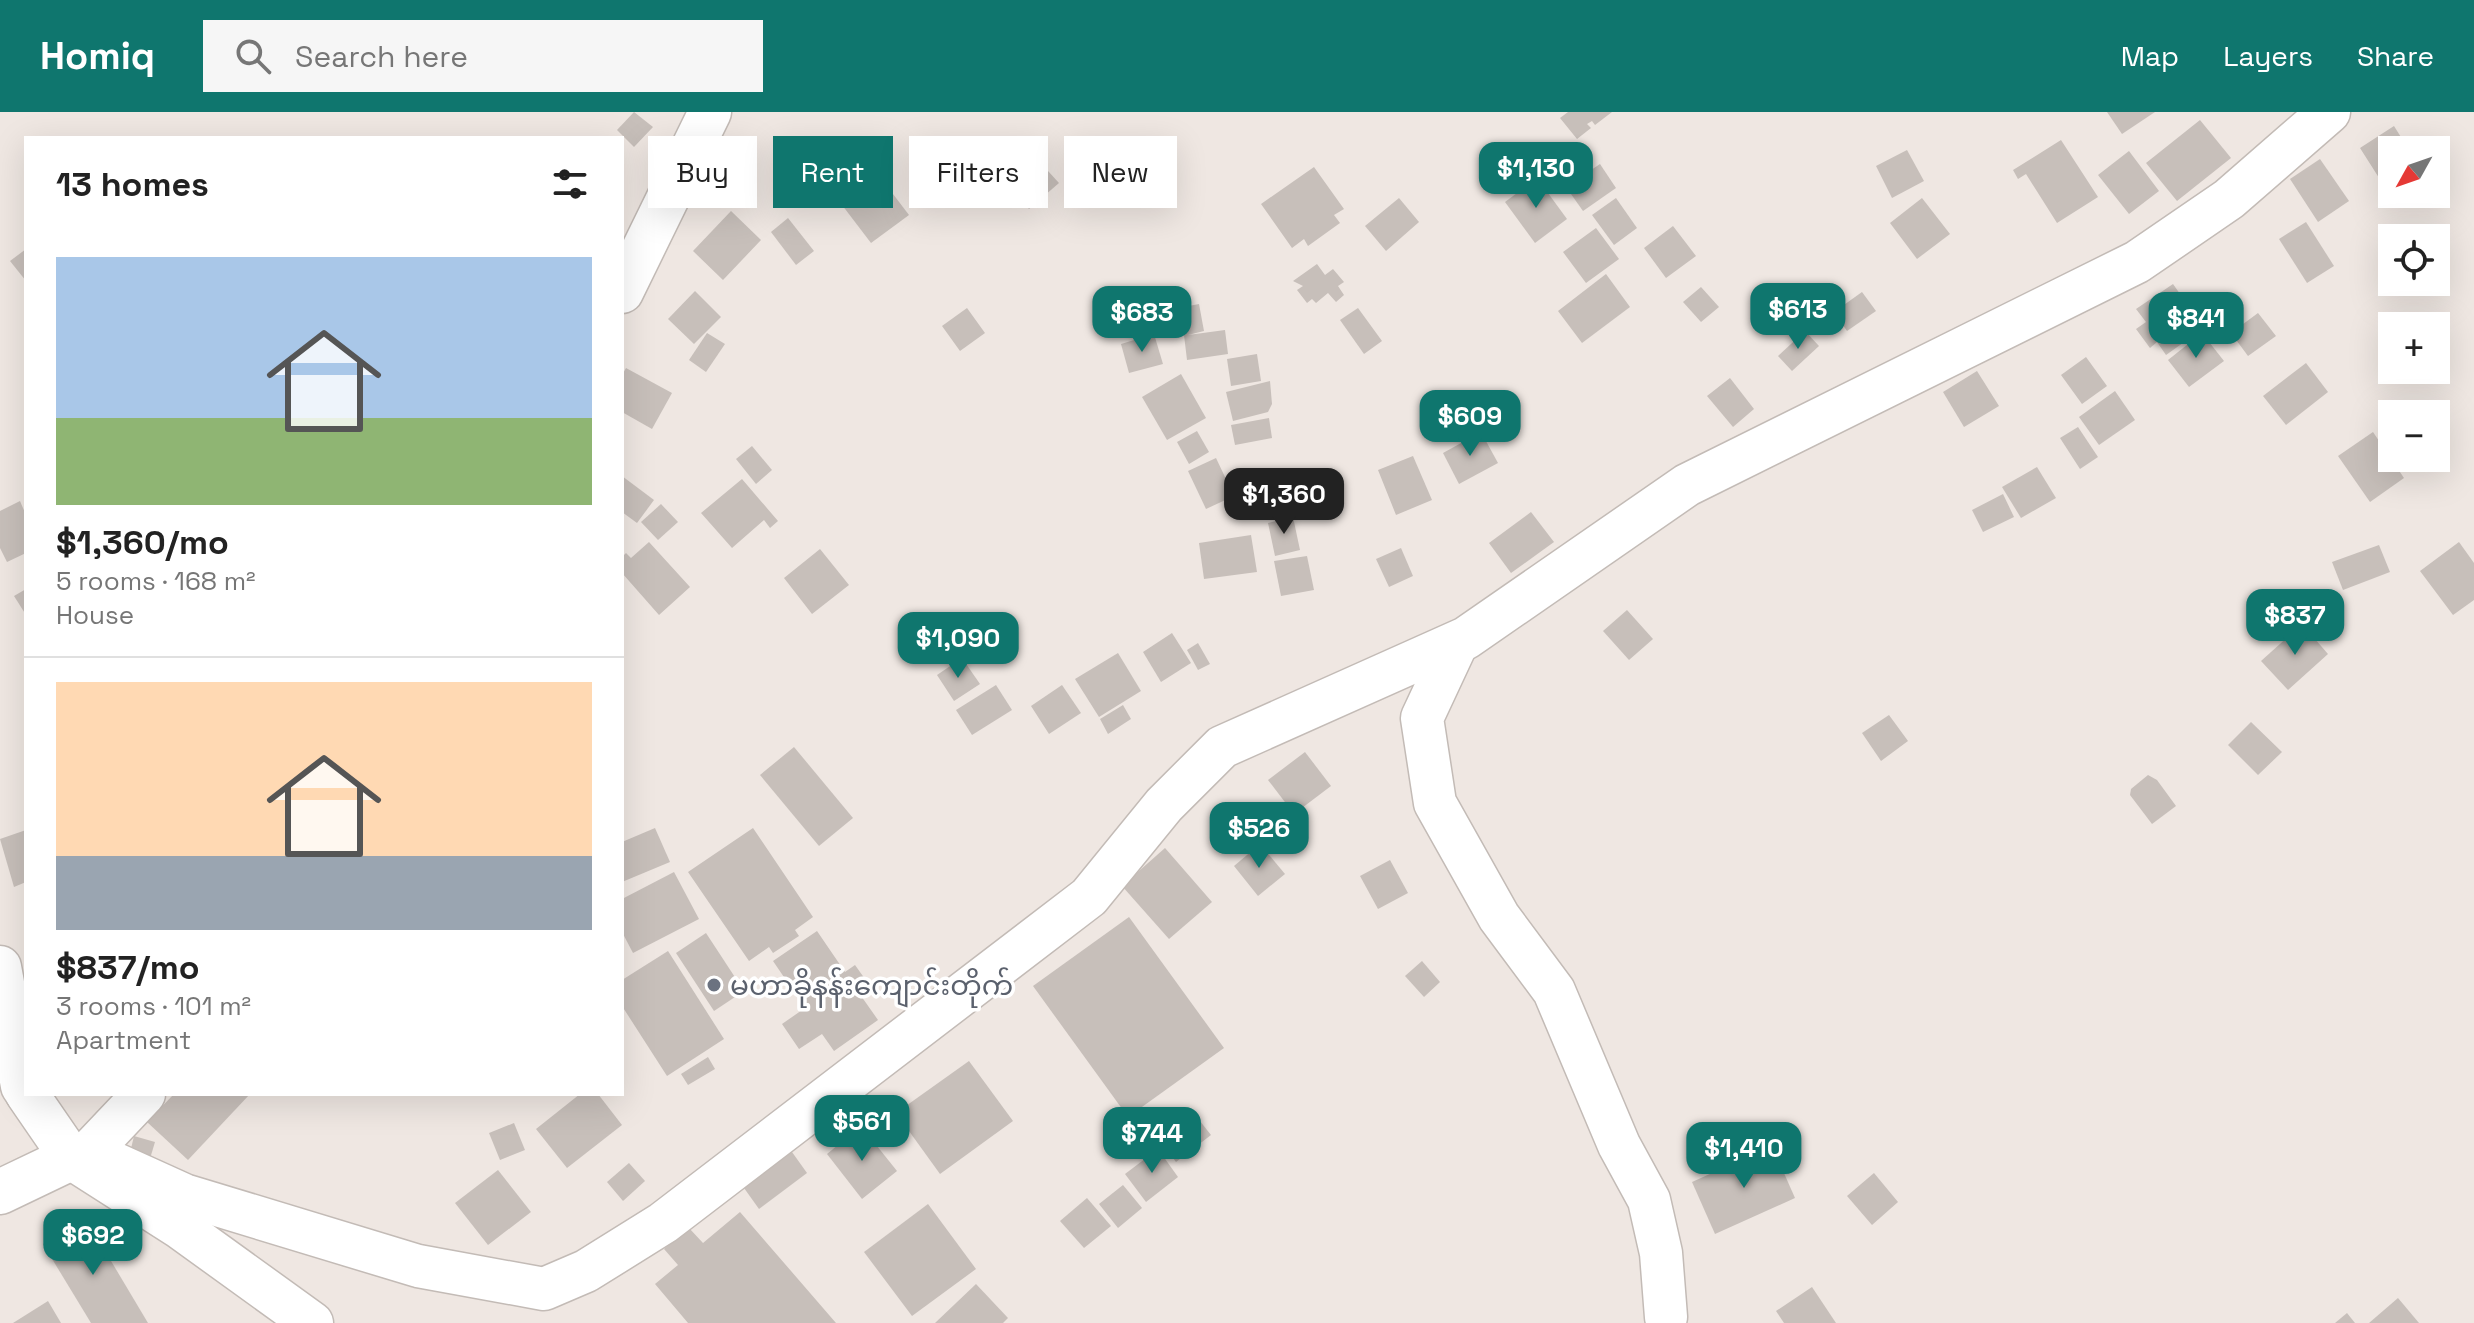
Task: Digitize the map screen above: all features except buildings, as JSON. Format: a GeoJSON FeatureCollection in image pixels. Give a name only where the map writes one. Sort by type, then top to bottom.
{"type":"FeatureCollection","features":[{"type":"Feature","properties":{"kind":"street"},"geometry":{"type":"LineString","coordinates":[[624,288],[710,112]]}},
{"type":"Feature","properties":{"kind":"street"},"geometry":{"type":"LineString","coordinates":[[80,1155],[184,1195],[418,1266],[544,1289],[586,1271],[663,1223],[1089,897],[1164,805],[1222,747],[1457,643],[1687,485],[2137,262],[2229,199],[2329,112]]}},
{"type":"Feature","properties":{"kind":"street"},"geometry":{"type":"LineString","coordinates":[[1457,643],[1422,718],[1435,803],[1499,917],[1554,991],[1619,1145],[1649,1200],[1661,1253],[1656,1321]]}},
{"type":"Feature","properties":{"kind":"street"},"geometry":{"type":"LineString","coordinates":[[0,967],[24,1089]]}},
{"type":"Feature","properties":{"kind":"street"},"geometry":{"type":"LineString","coordinates":[[30,1096],[80,1155],[312,1323]]}},
{"type":"Feature","properties":{"kind":"street"},"geometry":{"type":"LineString","coordinates":[[0,1192],[80,1155],[142,1096]]}},
{"type":"Feature","properties":{"kind":"place","name":"မဟာခိုနန်းကျောင်းတိုက်"},"geometry":{"type":"Point","coordinates":[714,985]}}]}
